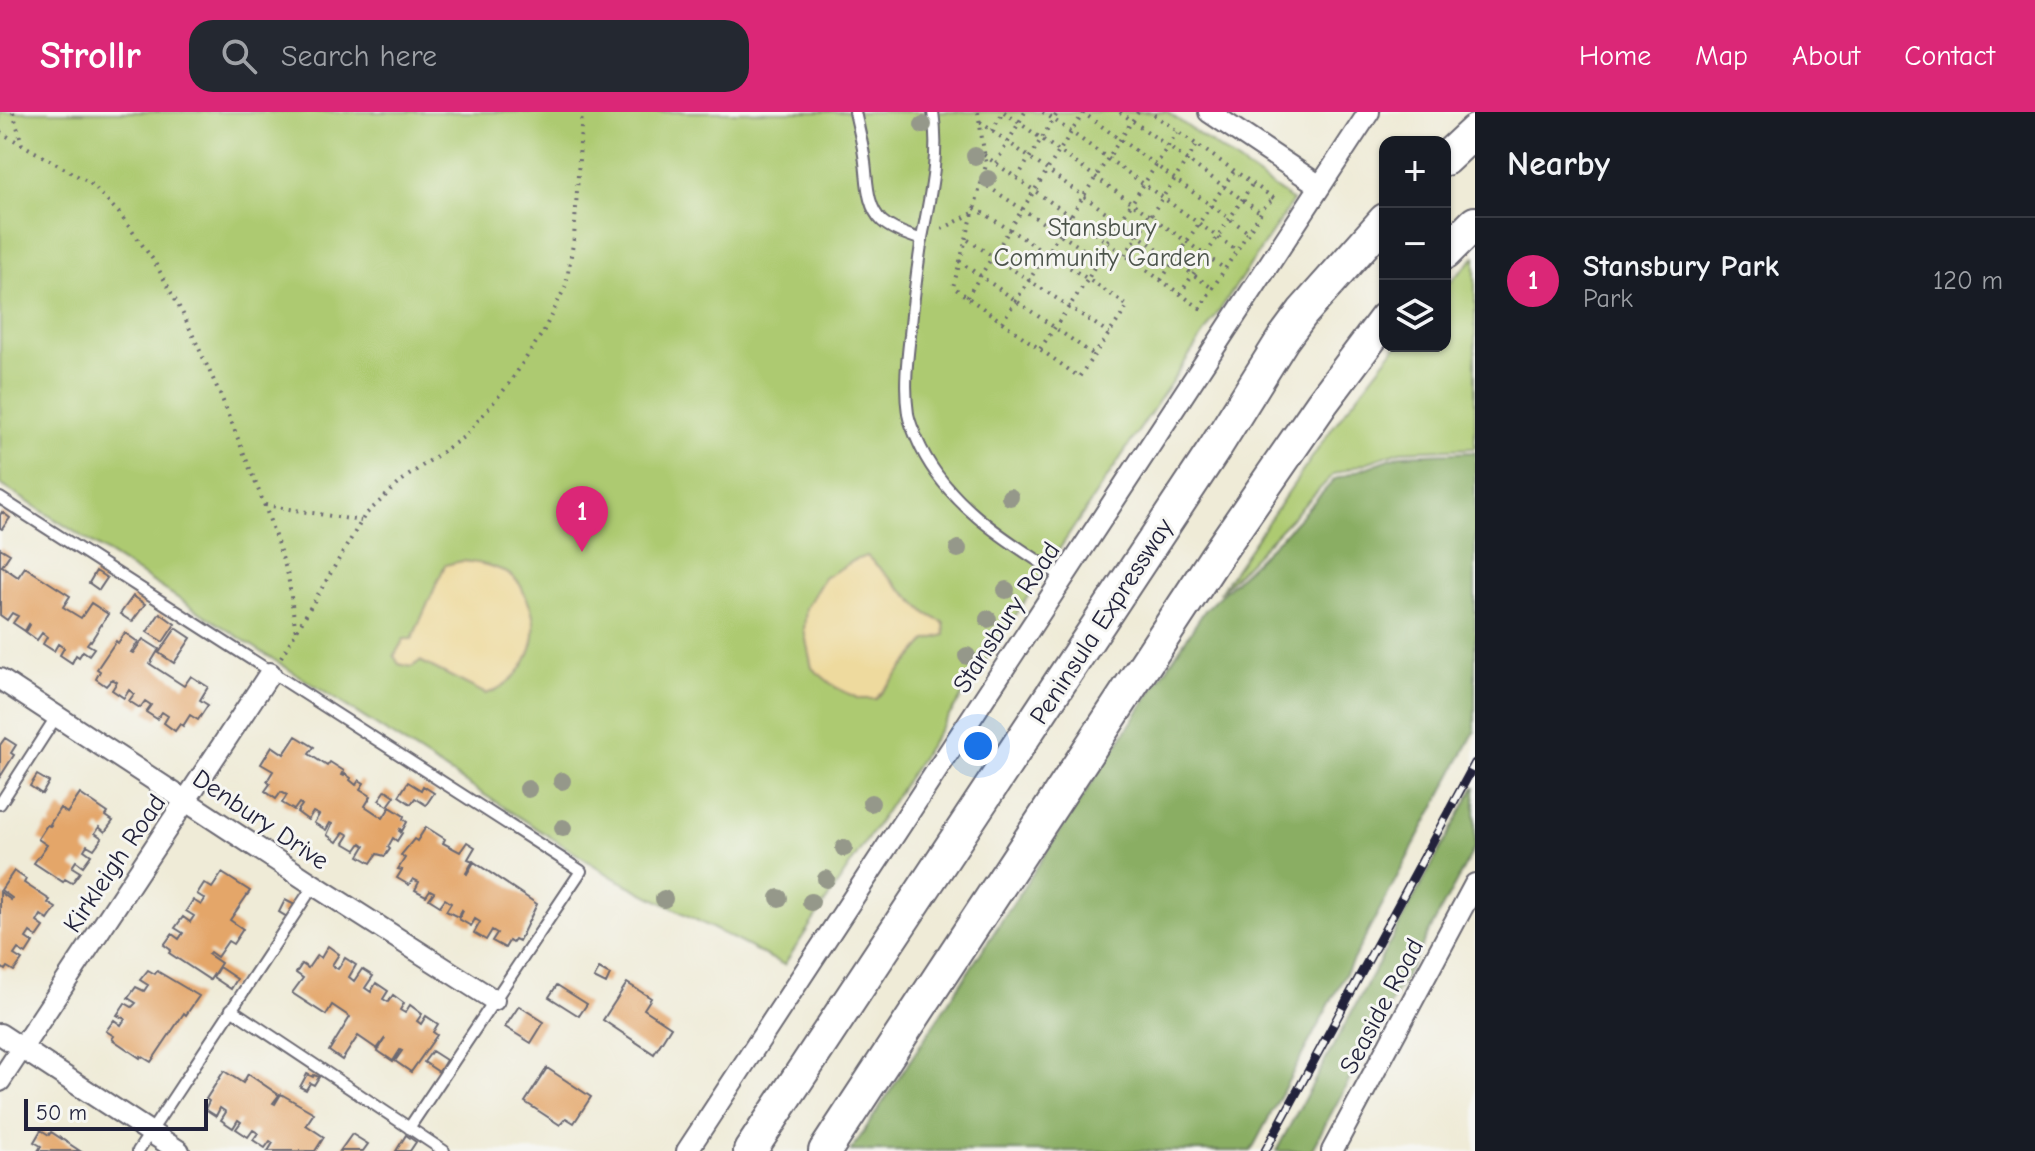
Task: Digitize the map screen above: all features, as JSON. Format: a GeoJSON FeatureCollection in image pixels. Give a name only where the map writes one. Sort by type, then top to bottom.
{"type":"FeatureCollection","features":[{"type":"Feature","properties":{"kind":"main road"},"geometry":{"type":"LineString","coordinates":[[1451,153],[1475,131]]}},
{"type":"Feature","properties":{"kind":"main road"},"geometry":{"type":"LineString","coordinates":[[1451,247],[1475,223]]}},
{"type":"Feature","properties":{"kind":"main road","name":"Peninsula Expressway"},"geometry":{"type":"LineString","coordinates":[[750,1151],[1206,461],[1283,339],[1379,227]]}},
{"type":"Feature","properties":{"kind":"main road"},"geometry":{"type":"LineString","coordinates":[[825,1151],[1217,555],[1322,403],[1379,327]]}},
{"type":"Feature","properties":{"kind":"street"},"geometry":{"type":"LineString","coordinates":[[1209,112],[1320,186]]}},
{"type":"Feature","properties":{"kind":"street","name":"Stansbury Road"},"geometry":{"type":"LineString","coordinates":[[687,1151],[1369,112]]}},
{"type":"Feature","properties":{"kind":"street","name":"Kirkleigh Road"},"geometry":{"type":"LineString","coordinates":[[0,1081],[270,673]]}},
{"type":"Feature","properties":{"kind":"street","name":"Denbury Drive"},"geometry":{"type":"LineString","coordinates":[[0,679],[494,1000]]}},
{"type":"Feature","properties":{"kind":"street","name":"Seaside Road"},"geometry":{"type":"LineString","coordinates":[[1332,1151],[1475,884]]}},
{"type":"Feature","properties":{"kind":"street"},"geometry":{"type":"LineString","coordinates":[[0,1034],[179,1151]]}},
{"type":"Feature","properties":{"kind":"lane"},"geometry":{"type":"LineString","coordinates":[[855,112],[869,194],[876,215],[897,231],[922,240]]}},
{"type":"Feature","properties":{"kind":"lane"},"geometry":{"type":"LineString","coordinates":[[933,112],[936,154],[915,281],[905,385],[908,417],[928,462],[945,486],[970,512],[1063,577]]}},
{"type":"Feature","properties":{"kind":"lane"},"geometry":{"type":"LineString","coordinates":[[0,498],[581,871],[409,1128]]}},
{"type":"Feature","properties":{"kind":"lane"},"geometry":{"type":"LineString","coordinates":[[0,804],[56,717]]}},
{"type":"Feature","properties":{"kind":"lane"},"geometry":{"type":"LineString","coordinates":[[138,1151],[314,885]]}},
{"type":"Feature","properties":{"kind":"lane"},"geometry":{"type":"LineString","coordinates":[[231,1009],[444,1151]]}},
{"type":"Feature","properties":{"kind":"path"},"geometry":{"type":"LineString","coordinates":[[13,112],[22,144]]}},
{"type":"Feature","properties":{"kind":"path"},"geometry":{"type":"LineString","coordinates":[[270,673],[365,515],[405,478],[465,436],[509,384],[543,332],[566,285],[574,238],[582,112]]}},
{"type":"Feature","properties":{"kind":"path"},"geometry":{"type":"LineString","coordinates":[[974,211],[1010,230],[1128,306],[1079,377],[953,287],[986,165],[978,112]]}},
{"type":"Feature","properties":{"kind":"path"},"geometry":{"type":"LineString","coordinates":[[992,131],[1003,112],[1225,269]]}},
{"type":"Feature","properties":{"kind":"path"},"geometry":{"type":"LineString","coordinates":[[996,163],[1025,112]]}},
{"type":"Feature","properties":{"kind":"path"},"geometry":{"type":"LineString","coordinates":[[1043,112],[1236,250]]}},
{"type":"Feature","properties":{"kind":"path"},"geometry":{"type":"LineString","coordinates":[[1017,178],[1058,112]]}},
{"type":"Feature","properties":{"kind":"path"},"geometry":{"type":"LineString","coordinates":[[967,297],[1083,112],[1248,232]]}},
{"type":"Feature","properties":{"kind":"path"},"geometry":{"type":"LineString","coordinates":[[1120,112],[1261,213]]}},
{"type":"Feature","properties":{"kind":"path"},"geometry":{"type":"LineString","coordinates":[[1002,322],[1138,112]]}},
{"type":"Feature","properties":{"kind":"path"},"geometry":{"type":"LineString","coordinates":[[984,155],[1200,308],[1267,203],[1275,199],[1150,112]]}},
{"type":"Feature","properties":{"kind":"path"},"geometry":{"type":"LineString","coordinates":[[979,122],[1212,288]]}},
{"type":"Feature","properties":{"kind":"path"},"geometry":{"type":"LineString","coordinates":[[1040,349],[1088,279],[1107,242],[1178,131]]}},
{"type":"Feature","properties":{"kind":"path"},"geometry":{"type":"LineString","coordinates":[[0,132],[90,183],[119,213],[154,261],[208,368],[265,505],[288,575],[296,633]]}},
{"type":"Feature","properties":{"kind":"path"},"geometry":{"type":"LineString","coordinates":[[1125,255],[1197,145]]}},
{"type":"Feature","properties":{"kind":"path"},"geometry":{"type":"LineString","coordinates":[[1161,280],[1234,171]]}},
{"type":"Feature","properties":{"kind":"path"},"geometry":{"type":"LineString","coordinates":[[981,182],[1098,259]]}},
{"type":"Feature","properties":{"kind":"path"},"geometry":{"type":"LineString","coordinates":[[1180,294],[1253,183]]}},
{"type":"Feature","properties":{"kind":"path"},"geometry":{"type":"LineString","coordinates":[[922,240],[974,211]]}},
{"type":"Feature","properties":{"kind":"path"},"geometry":{"type":"LineString","coordinates":[[966,239],[1109,333]]}},
{"type":"Feature","properties":{"kind":"path"},"geometry":{"type":"LineString","coordinates":[[959,261],[1094,355]]}},
{"type":"Feature","properties":{"kind":"path"},"geometry":{"type":"LineString","coordinates":[[265,505],[361,521]]}},
{"type":"Feature","properties":{"kind":"green space","name":"Stansbury Community Garden"},"geometry":{"type":"Polygon","coordinates":[[[0,112],[1167,112],[1293,201],[784,965],[614,878],[0,484],[0,112]]]}},
{"type":"Feature","properties":{"kind":"green space"},"geometry":{"type":"Polygon","coordinates":[[[1475,257],[1475,448],[1400,451],[1334,474],[1219,593],[1333,427],[1391,352],[1451,352],[1451,281],[1475,257]]]}},
{"type":"Feature","properties":{"kind":"green space"},"geometry":{"type":"Polygon","coordinates":[[[1475,452],[1475,731],[1251,1151],[851,1151],[1205,610],[1286,532],[1335,479],[1400,455],[1475,452]]]}},
{"type":"Feature","properties":{"kind":"green space"},"geometry":{"type":"Polygon","coordinates":[[[1475,786],[1475,847],[1311,1151],[1276,1151],[1475,786]]]}},
{"type":"Feature","properties":{"kind":"sand"},"geometry":{"type":"Polygon","coordinates":[[[867,556],[927,614],[944,623],[945,635],[927,640],[876,699],[859,699],[835,687],[812,668],[804,630],[806,608],[824,578],[867,556]]]}},
{"type":"Feature","properties":{"kind":"sand"},"geometry":{"type":"Polygon","coordinates":[[[462,561],[507,573],[521,586],[532,614],[533,643],[528,656],[512,679],[486,694],[420,661],[412,667],[399,664],[394,656],[404,639],[412,639],[445,565],[462,561]]]}},
{"type":"Feature","properties":{"kind":"building"},"geometry":{"type":"Polygon","coordinates":[[[2,512],[10,518],[2,529],[0,515],[2,512]]]}},
{"type":"Feature","properties":{"kind":"building"},"geometry":{"type":"Polygon","coordinates":[[[0,548],[10,554],[2,566],[18,577],[25,567],[70,596],[63,607],[81,618],[91,603],[108,614],[87,644],[94,648],[89,655],[83,651],[79,657],[76,655],[72,663],[60,655],[64,648],[58,644],[54,651],[43,644],[47,637],[42,633],[37,640],[26,632],[29,624],[25,631],[13,623],[18,616],[12,613],[7,620],[0,615],[0,548]]]}},
{"type":"Feature","properties":{"kind":"building"},"geometry":{"type":"Polygon","coordinates":[[[96,571],[107,578],[99,590],[89,583],[96,571]]]}},
{"type":"Feature","properties":{"kind":"building"},"geometry":{"type":"Polygon","coordinates":[[[133,596],[145,604],[132,622],[120,614],[133,596]]]}},
{"type":"Feature","properties":{"kind":"building"},"geometry":{"type":"Polygon","coordinates":[[[160,613],[175,624],[163,642],[147,632],[160,613]]]}},
{"type":"Feature","properties":{"kind":"building"},"geometry":{"type":"Polygon","coordinates":[[[176,628],[191,638],[174,663],[159,653],[176,628]]]}},
{"type":"Feature","properties":{"kind":"building"},"geometry":{"type":"Polygon","coordinates":[[[125,633],[138,642],[131,652],[143,639],[159,649],[150,664],[184,686],[191,676],[208,687],[200,700],[208,705],[198,720],[190,715],[183,726],[180,724],[175,731],[164,723],[168,716],[162,712],[157,719],[146,712],[151,705],[145,701],[140,708],[129,701],[134,694],[129,690],[124,698],[112,690],[117,682],[112,679],[106,686],[96,679],[100,671],[97,669],[125,633]]]}},
{"type":"Feature","properties":{"kind":"building"},"geometry":{"type":"Polygon","coordinates":[[[296,736],[314,747],[309,754],[327,766],[330,762],[344,771],[342,775],[351,778],[356,785],[359,780],[364,783],[360,789],[371,796],[365,806],[383,818],[390,807],[404,816],[407,822],[399,831],[402,833],[397,841],[393,838],[385,856],[377,854],[371,863],[359,856],[365,846],[361,843],[356,850],[344,843],[349,835],[344,832],[337,842],[327,835],[332,824],[326,830],[314,823],[319,815],[313,812],[308,820],[297,812],[302,805],[299,803],[294,810],[282,803],[287,795],[281,792],[276,799],[265,791],[273,771],[261,764],[272,746],[284,754],[296,736]]]}},
{"type":"Feature","properties":{"kind":"building"},"geometry":{"type":"Polygon","coordinates":[[[5,738],[16,745],[11,753],[14,755],[0,777],[0,745],[5,738]]]}},
{"type":"Feature","properties":{"kind":"building"},"geometry":{"type":"Polygon","coordinates":[[[37,775],[49,782],[42,794],[30,786],[37,775]]]}},
{"type":"Feature","properties":{"kind":"building"},"geometry":{"type":"Polygon","coordinates":[[[408,782],[434,793],[426,805],[415,798],[411,804],[399,796],[408,782]]]}},
{"type":"Feature","properties":{"kind":"building"},"geometry":{"type":"Polygon","coordinates":[[[386,790],[395,796],[388,806],[379,800],[386,790]]]}},
{"type":"Feature","properties":{"kind":"building"},"geometry":{"type":"Polygon","coordinates":[[[80,794],[108,813],[106,816],[113,821],[105,832],[99,827],[95,833],[102,838],[94,849],[87,845],[84,850],[91,855],[83,866],[76,861],[72,867],[80,872],[72,883],[65,879],[63,882],[34,863],[47,845],[38,839],[47,825],[51,825],[60,808],[67,813],[80,794]]]}},
{"type":"Feature","properties":{"kind":"building"},"geometry":{"type":"Polygon","coordinates":[[[426,827],[445,839],[443,843],[460,852],[467,842],[475,847],[468,859],[473,861],[467,874],[474,862],[537,904],[519,941],[509,941],[505,948],[492,941],[497,933],[492,930],[486,940],[474,933],[480,922],[475,919],[471,926],[459,919],[462,910],[458,917],[446,911],[451,903],[445,899],[440,906],[429,899],[434,892],[430,890],[426,896],[415,890],[419,882],[413,879],[409,885],[397,878],[402,870],[398,869],[405,858],[401,855],[414,839],[417,841],[426,827]]]}},
{"type":"Feature","properties":{"kind":"building"},"geometry":{"type":"Polygon","coordinates":[[[14,871],[56,908],[48,920],[41,915],[37,922],[44,927],[37,937],[30,932],[26,938],[33,943],[26,954],[18,949],[14,955],[22,960],[14,971],[0,966],[0,892],[11,900],[1,890],[14,871]]]}},
{"type":"Feature","properties":{"kind":"building"},"geometry":{"type":"Polygon","coordinates":[[[222,873],[250,891],[230,920],[243,929],[233,944],[228,941],[217,957],[210,952],[208,954],[221,963],[210,980],[169,953],[171,950],[164,945],[172,934],[179,939],[183,933],[175,928],[183,917],[190,922],[194,916],[186,911],[193,900],[201,905],[205,899],[197,894],[204,883],[212,888],[222,873]]]}},
{"type":"Feature","properties":{"kind":"building"},"geometry":{"type":"Polygon","coordinates":[[[285,900],[295,905],[289,918],[279,912],[285,900]]]}},
{"type":"Feature","properties":{"kind":"building"},"geometry":{"type":"Polygon","coordinates":[[[328,946],[339,954],[332,965],[336,968],[345,958],[356,965],[349,977],[354,981],[362,969],[373,976],[365,988],[371,992],[376,983],[388,991],[383,999],[388,1002],[393,995],[404,1003],[400,1010],[405,1013],[410,1005],[422,1014],[417,1021],[421,1024],[426,1016],[438,1024],[433,1032],[437,1035],[411,1072],[395,1061],[402,1051],[393,1061],[378,1051],[385,1038],[377,1049],[358,1036],[342,1060],[329,1051],[350,1017],[332,1005],[326,1015],[292,993],[303,978],[296,973],[302,964],[308,968],[317,955],[321,958],[328,946]]]}},
{"type":"Feature","properties":{"kind":"building"},"geometry":{"type":"Polygon","coordinates":[[[219,967],[237,979],[231,989],[213,977],[219,967]]]}},
{"type":"Feature","properties":{"kind":"building"},"geometry":{"type":"Polygon","coordinates":[[[599,969],[610,975],[606,984],[594,978],[599,969]]]}},
{"type":"Feature","properties":{"kind":"building"},"geometry":{"type":"Polygon","coordinates":[[[148,970],[155,974],[157,971],[199,996],[151,1062],[112,1039],[114,1036],[106,1031],[114,1020],[121,1025],[125,1019],[117,1015],[125,1003],[132,1007],[136,1003],[128,998],[136,987],[144,991],[148,985],[140,980],[148,970]]]}},
{"type":"Feature","properties":{"kind":"building"},"geometry":{"type":"Polygon","coordinates":[[[627,983],[651,998],[644,1009],[671,1027],[654,1054],[603,1020],[627,983]]]}},
{"type":"Feature","properties":{"kind":"building"},"geometry":{"type":"Polygon","coordinates":[[[557,985],[587,1004],[579,1016],[549,997],[557,985]]]}},
{"type":"Feature","properties":{"kind":"building"},"geometry":{"type":"Polygon","coordinates":[[[519,1006],[544,1022],[531,1043],[505,1027],[519,1006]]]}},
{"type":"Feature","properties":{"kind":"building"},"geometry":{"type":"Polygon","coordinates":[[[432,1051],[446,1060],[439,1072],[424,1062],[432,1051]]]}},
{"type":"Feature","properties":{"kind":"building"},"geometry":{"type":"Polygon","coordinates":[[[547,1068],[591,1097],[574,1123],[566,1118],[560,1125],[525,1102],[547,1068]]]}},
{"type":"Feature","properties":{"kind":"building"},"geometry":{"type":"Polygon","coordinates":[[[224,1071],[243,1083],[248,1074],[279,1095],[275,1104],[281,1094],[314,1113],[306,1125],[324,1137],[315,1151],[268,1151],[273,1143],[270,1141],[265,1148],[253,1140],[258,1133],[253,1130],[248,1137],[236,1129],[241,1122],[238,1120],[233,1128],[221,1120],[226,1112],[220,1108],[216,1116],[205,1109],[209,1101],[206,1099],[224,1071]]]}},
{"type":"Feature","properties":{"kind":"building"},"geometry":{"type":"Polygon","coordinates":[[[307,1074],[319,1077],[306,1090],[300,1087],[307,1074]]]}},
{"type":"Feature","properties":{"kind":"building"},"geometry":{"type":"Polygon","coordinates":[[[41,1130],[49,1135],[51,1132],[80,1151],[38,1151],[41,1146],[34,1142],[41,1130]]]}},
{"type":"Feature","properties":{"kind":"building"},"geometry":{"type":"Polygon","coordinates":[[[352,1134],[368,1144],[363,1151],[340,1151],[352,1134]]]}},
{"type":"Feature","properties":{"kind":"building"},"geometry":{"type":"Polygon","coordinates":[[[406,1135],[416,1142],[410,1151],[396,1151],[406,1135]]]}},
{"type":"Feature","properties":{"kind":"railway"},"geometry":{"type":"LineString","coordinates":[[1265,1151],[1475,763]]}},
{"type":"Feature","properties":{"kind":"place","name":"Stansbury Park"},"geometry":{"type":"Point","coordinates":[582,552]}}]}
